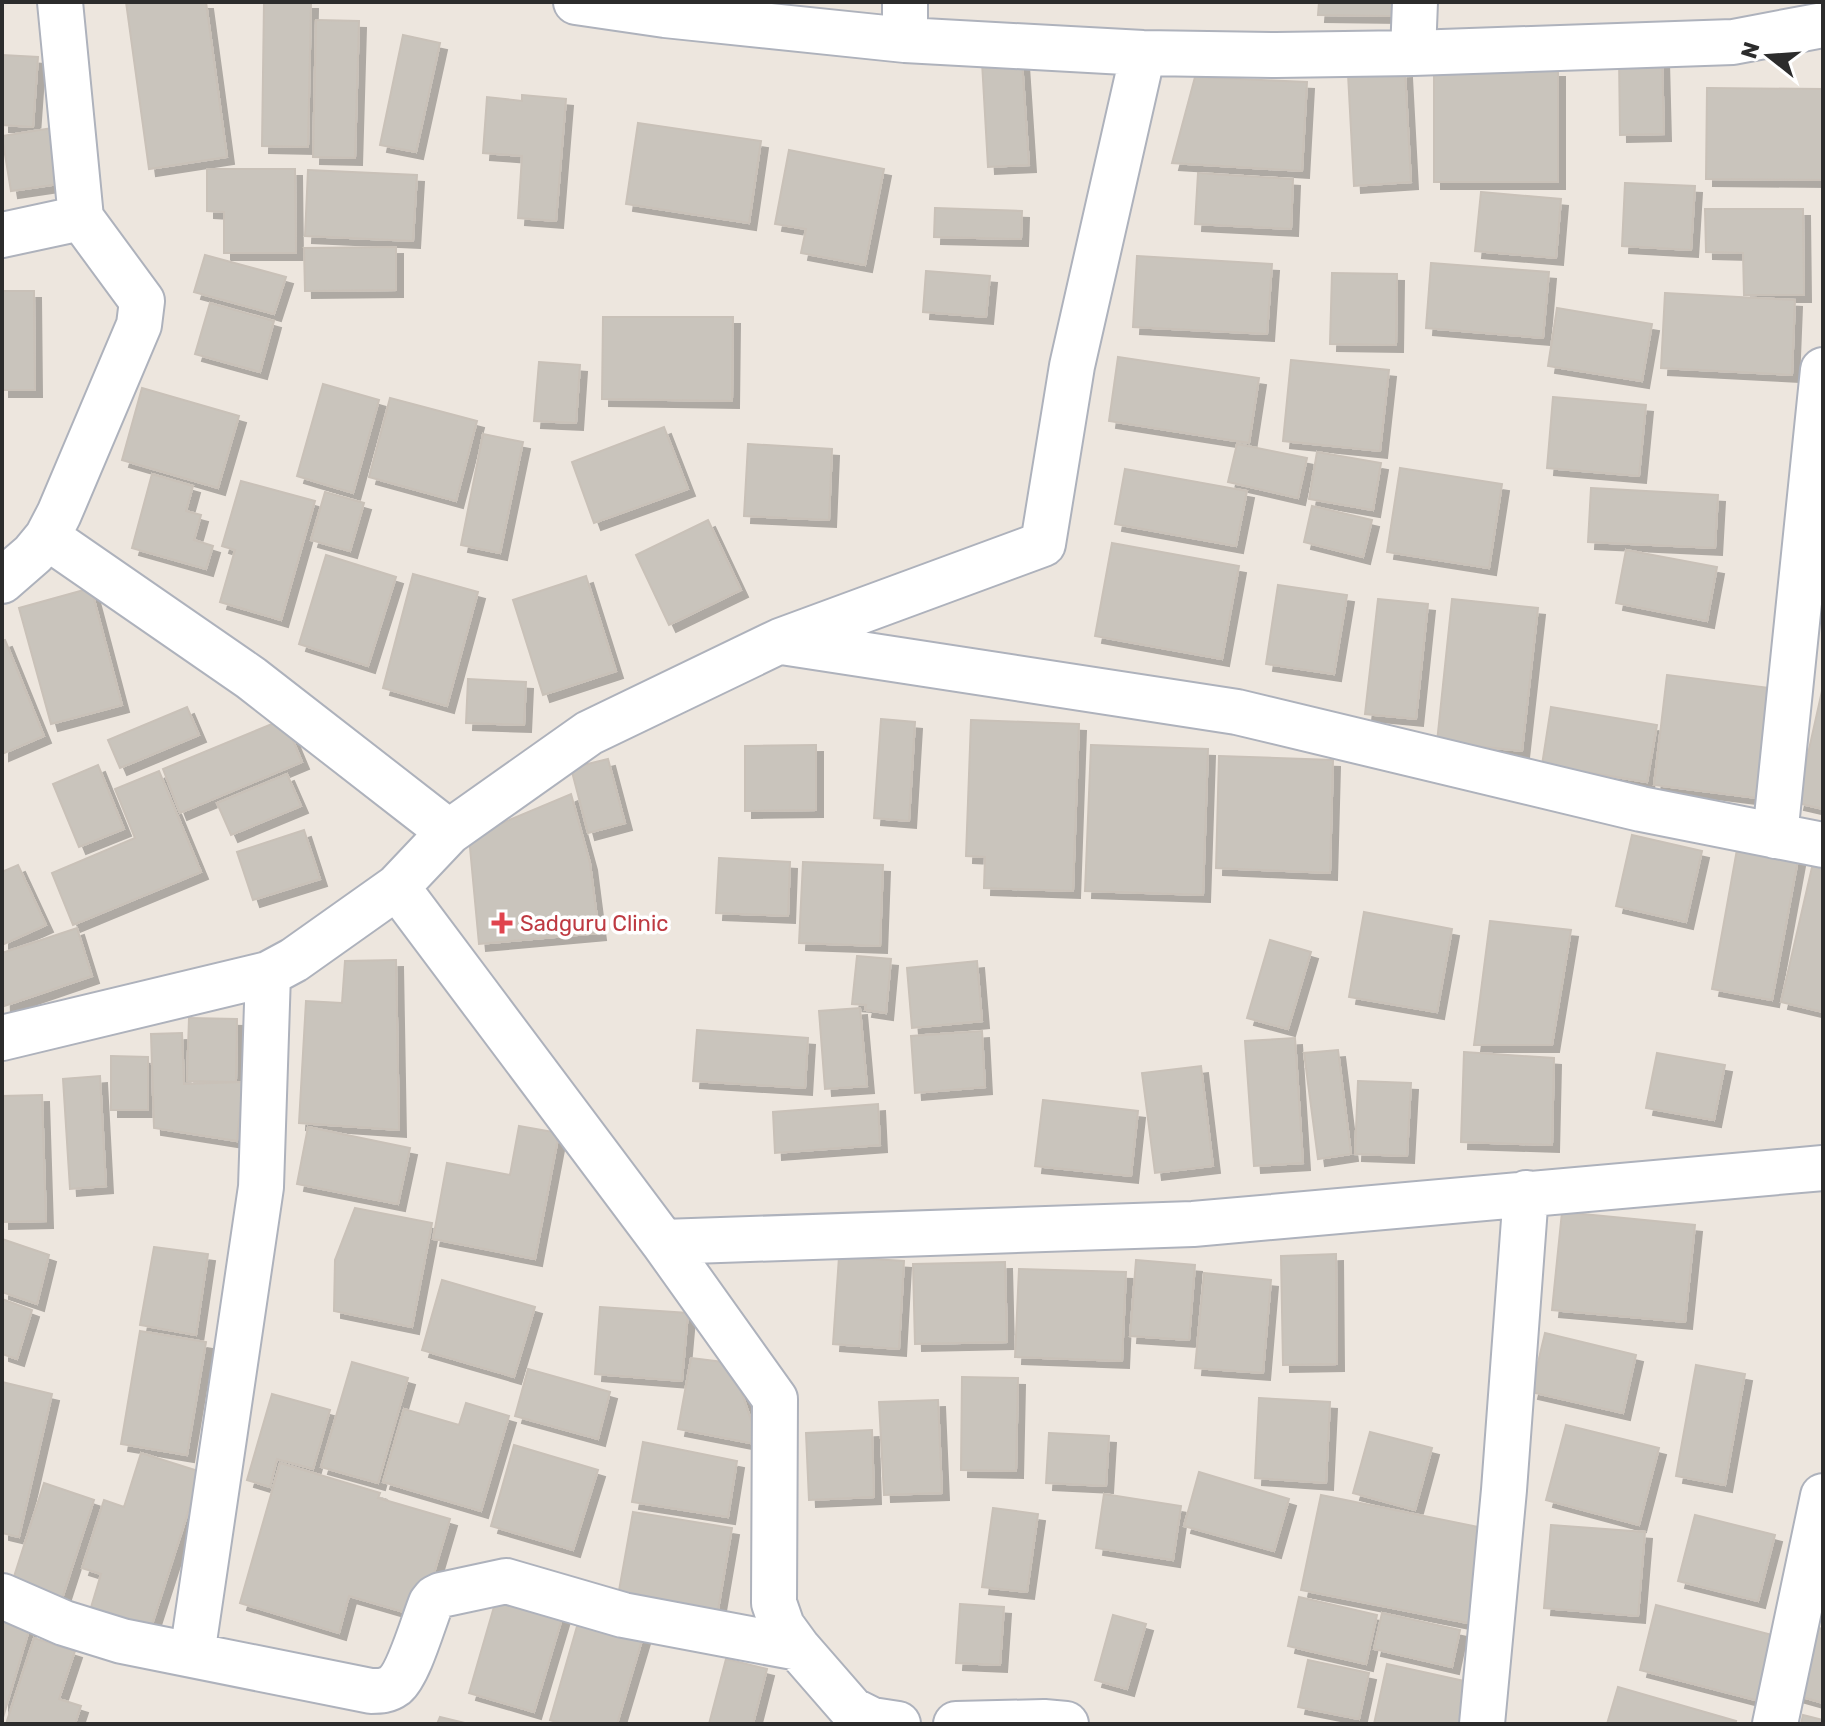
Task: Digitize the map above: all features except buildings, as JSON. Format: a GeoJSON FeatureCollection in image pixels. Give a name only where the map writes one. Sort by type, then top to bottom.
{"type":"FeatureCollection","features":[{"type":"Feature","properties":{"kind":"street"},"geometry":{"type":"LineString","coordinates":[[2,581],[33,554],[47,537],[59,514],[135,337],[141,313],[142,301],[81,218],[60,2]]}},
{"type":"Feature","properties":{"kind":"street"},"geometry":{"type":"LineString","coordinates":[[576,2],[665,15],[905,21],[1143,53],[1413,53],[1733,42],[1823,25]]}},
{"type":"Feature","properties":{"kind":"street"},"geometry":{"type":"LineString","coordinates":[[1413,53],[1415,2]]}},
{"type":"Feature","properties":{"kind":"street"},"geometry":{"type":"LineString","coordinates":[[2,1038],[268,974],[294,960],[397,887],[449,832],[589,733],[780,641],[1043,544],[1072,366],[1143,53]]}},
{"type":"Feature","properties":{"kind":"street"},"geometry":{"type":"LineString","coordinates":[[2,235],[81,218]]}},
{"type":"Feature","properties":{"kind":"street"},"geometry":{"type":"LineString","coordinates":[[1775,836],[1823,370]]}},
{"type":"Feature","properties":{"kind":"street"},"geometry":{"type":"LineString","coordinates":[[47,537],[251,678],[449,832]]}},
{"type":"Feature","properties":{"kind":"street"},"geometry":{"type":"LineString","coordinates":[[780,641],[1237,712],[1641,809],[1823,845]]}},
{"type":"Feature","properties":{"kind":"street"},"geometry":{"type":"LineString","coordinates":[[397,887],[663,1242],[775,1399],[774,1603],[782,1626],[798,1648],[852,1710],[881,1723]]}},
{"type":"Feature","properties":{"kind":"street"},"geometry":{"type":"LineString","coordinates":[[192,1655],[261,1187],[268,974]]}},
{"type":"Feature","properties":{"kind":"street"},"geometry":{"type":"LineString","coordinates":[[663,1242],[1193,1224],[1823,1168]]}},
{"type":"Feature","properties":{"kind":"street"},"geometry":{"type":"LineString","coordinates":[[1482,1724],[1504,1490],[1526,1193]]}},
{"type":"Feature","properties":{"kind":"street"},"geometry":{"type":"LineString","coordinates":[[1775,1724],[1823,1496]]}},
{"type":"Feature","properties":{"kind":"street"},"geometry":{"type":"LineString","coordinates":[[2,1596],[64,1623],[122,1641],[371,1691],[385,1691],[397,1683],[405,1671],[435,1598],[506,1581],[623,1615],[798,1648]]}},
{"type":"Feature","properties":{"kind":"street"},"geometry":{"type":"LineString","coordinates":[[956,1724],[1066,1724]]}},
{"type":"Feature","properties":{"kind":"place","name":"Sadguru Clinic"},"geometry":{"type":"Point","coordinates":[502,923]}}]}
